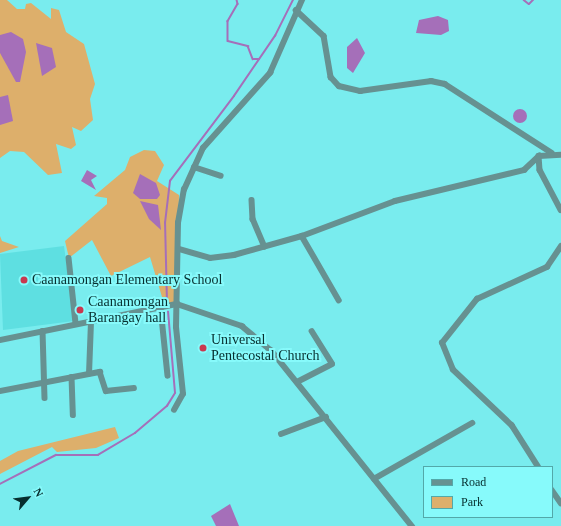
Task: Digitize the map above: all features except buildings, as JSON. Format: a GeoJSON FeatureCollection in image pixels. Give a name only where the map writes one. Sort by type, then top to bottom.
{"type":"FeatureCollection","features":[{"type":"Feature","properties":{"kind":"street"},"geometry":{"type":"LineString","coordinates":[[174,410],[180,404],[184,385],[177,304],[180,205],[194,167],[203,148],[270,73],[296,10],[302,0]]}},
{"type":"Feature","properties":{"kind":"street"},"geometry":{"type":"LineString","coordinates":[[296,10],[324,36],[331,77],[338,86],[360,91],[431,81],[446,84],[553,154],[561,156]]}},
{"type":"Feature","properties":{"kind":"street"},"geometry":{"type":"LineString","coordinates":[[178,249],[218,258],[265,247],[302,236],[395,201],[524,170],[539,156],[553,154]]}},
{"type":"Feature","properties":{"kind":"street"},"geometry":{"type":"LineString","coordinates":[[539,156],[540,170],[561,210]]}},
{"type":"Feature","properties":{"kind":"street"},"geometry":{"type":"LineString","coordinates":[[194,167],[221,176]]}},
{"type":"Feature","properties":{"kind":"street"},"geometry":{"type":"LineString","coordinates":[[252,200],[252,219],[265,247]]}},
{"type":"Feature","properties":{"kind":"street"},"geometry":{"type":"LineString","coordinates":[[302,236],[339,300]]}},
{"type":"Feature","properties":{"kind":"street"},"geometry":{"type":"LineString","coordinates":[[537,466],[512,426],[453,370],[442,343],[477,299],[547,267],[561,246]]}},
{"type":"Feature","properties":{"kind":"street"},"geometry":{"type":"LineString","coordinates":[[69,258],[76,324]]}},
{"type":"Feature","properties":{"kind":"street"},"geometry":{"type":"LineString","coordinates":[[0,340],[177,304],[204,311],[249,331],[271,350],[412,526]]}},
{"type":"Feature","properties":{"kind":"street"},"geometry":{"type":"LineString","coordinates":[[161,308],[168,376]]}},
{"type":"Feature","properties":{"kind":"street"},"geometry":{"type":"LineString","coordinates":[[89,374],[91,322]]}},
{"type":"Feature","properties":{"kind":"street"},"geometry":{"type":"LineString","coordinates":[[43,331],[45,398]]}},
{"type":"Feature","properties":{"kind":"street"},"geometry":{"type":"LineString","coordinates":[[297,382],[332,364],[312,332]]}},
{"type":"Feature","properties":{"kind":"street"},"geometry":{"type":"LineString","coordinates":[[0,391],[45,381],[101,372],[106,392],[134,388]]}},
{"type":"Feature","properties":{"kind":"street"},"geometry":{"type":"LineString","coordinates":[[72,377],[73,415]]}},
{"type":"Feature","properties":{"kind":"street"},"geometry":{"type":"LineString","coordinates":[[281,434],[326,417]]}},
{"type":"Feature","properties":{"kind":"street"},"geometry":{"type":"LineString","coordinates":[[374,479],[472,423]]}},
{"type":"Feature","properties":{"kind":"street"},"geometry":{"type":"LineString","coordinates":[[553,491],[561,503]]}},
{"type":"Feature","properties":{"kind":"shaded area"},"geometry":{"type":"Polygon","coordinates":[[[438,16],[448,20],[449,31],[441,35],[416,33],[419,20],[438,16]]]}},
{"type":"Feature","properties":{"kind":"shaded area"},"geometry":{"type":"Polygon","coordinates":[[[11,32],[23,39],[26,52],[20,82],[16,82],[0,53],[0,35],[11,32]]]}},
{"type":"Feature","properties":{"kind":"shaded area"},"geometry":{"type":"Polygon","coordinates":[[[357,38],[365,53],[353,73],[347,68],[347,47],[357,38]]]}},
{"type":"Feature","properties":{"kind":"shaded area"},"geometry":{"type":"Polygon","coordinates":[[[36,43],[52,48],[56,67],[42,76],[36,43]]]}},
{"type":"Feature","properties":{"kind":"shaded area"},"geometry":{"type":"Polygon","coordinates":[[[8,95],[13,121],[0,125],[0,97],[8,95]]]}},
{"type":"Feature","properties":{"kind":"shaded area"},"geometry":{"type":"Polygon","coordinates":[[[520,109],[525,111],[527,116],[525,121],[520,123],[515,121],[513,116],[515,111],[520,109]]]}},
{"type":"Feature","properties":{"kind":"shaded area"},"geometry":{"type":"Polygon","coordinates":[[[87,170],[97,176],[91,180],[96,190],[81,181],[87,170]]]}},
{"type":"Feature","properties":{"kind":"shaded area"},"geometry":{"type":"Polygon","coordinates":[[[140,174],[156,183],[160,195],[157,199],[140,199],[133,193],[140,174]]]}},
{"type":"Feature","properties":{"kind":"shaded area"},"geometry":{"type":"Polygon","coordinates":[[[140,201],[158,205],[161,230],[149,219],[140,201]]]}},
{"type":"Feature","properties":{"kind":"shaded area","name":"Caanamongan Elementary School"},"geometry":{"type":"Polygon","coordinates":[[[64,246],[74,321],[3,330],[0,254],[64,246]]]}},
{"type":"Feature","properties":{"kind":"shaded area"},"geometry":{"type":"Polygon","coordinates":[[[230,504],[239,526],[216,526],[211,516],[230,504]]]}},
{"type":"Feature","properties":{"kind":"green space"},"geometry":{"type":"Polygon","coordinates":[[[0,0],[7,0],[17,9],[25,9],[26,4],[31,3],[51,19],[51,8],[59,10],[66,32],[84,44],[95,84],[90,99],[93,120],[81,131],[72,127],[76,145],[71,149],[56,144],[62,173],[48,175],[24,152],[10,151],[0,158],[0,0]]]}},
{"type":"Feature","properties":{"kind":"green space"},"geometry":{"type":"Polygon","coordinates":[[[144,150],[155,151],[164,165],[157,181],[179,195],[177,304],[165,307],[150,257],[111,276],[92,240],[69,258],[65,241],[107,204],[107,198],[94,196],[125,170],[130,157],[144,150]]]}},
{"type":"Feature","properties":{"kind":"green space"},"geometry":{"type":"Polygon","coordinates":[[[0,236],[2,241],[19,247],[0,253],[0,236]]]}},
{"type":"Feature","properties":{"kind":"green space"},"geometry":{"type":"Polygon","coordinates":[[[115,427],[119,438],[96,448],[57,452],[52,447],[0,474],[0,461],[18,451],[115,427]]]}},
{"type":"Feature","properties":{"kind":"waterway"},"geometry":{"type":"LineString","coordinates":[[237,0],[238,4],[228,21],[228,41],[248,46],[253,59],[259,59]]}},
{"type":"Feature","properties":{"kind":"waterway"},"geometry":{"type":"LineString","coordinates":[[167,303],[165,223],[170,181],[234,96],[275,36],[293,0]]}},
{"type":"Feature","properties":{"kind":"waterway"},"geometry":{"type":"LineString","coordinates":[[524,0],[529,4],[533,0]]}},
{"type":"Feature","properties":{"kind":"waterway"},"geometry":{"type":"LineString","coordinates":[[0,484],[56,455],[98,455],[135,433],[167,406],[175,393],[168,312]]}},
{"type":"Feature","properties":{"kind":"place","name":"Caanamongan Elementary School"},"geometry":{"type":"Point","coordinates":[24,280]}},
{"type":"Feature","properties":{"kind":"place","name":"Caanamongan Barangay hall"},"geometry":{"type":"Point","coordinates":[80,310]}},
{"type":"Feature","properties":{"kind":"place","name":"Universal Pentecostal Church"},"geometry":{"type":"Point","coordinates":[203,348]}}]}
